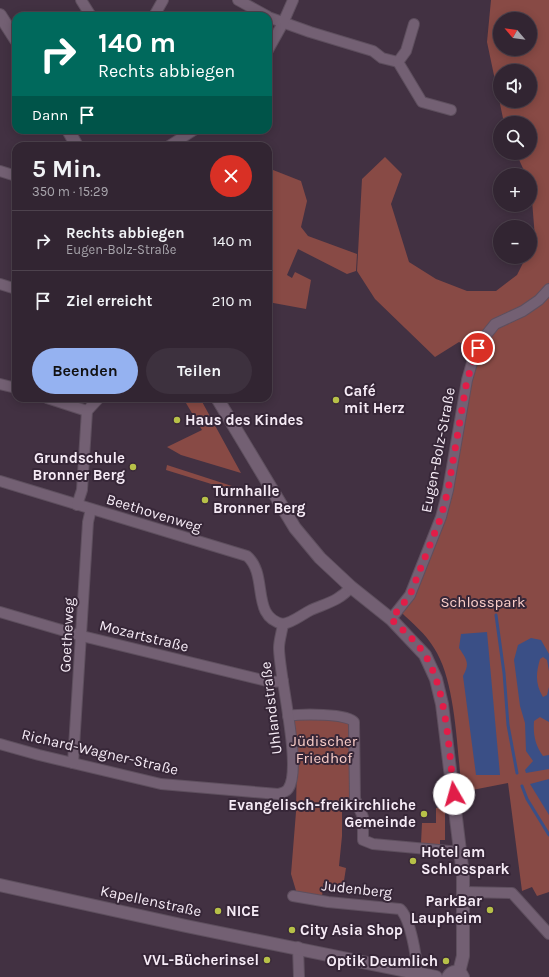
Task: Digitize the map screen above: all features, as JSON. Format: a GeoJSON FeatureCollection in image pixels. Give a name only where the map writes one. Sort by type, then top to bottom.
{"type":"FeatureCollection","features":[{"type":"Feature","properties":{"kind":"street"},"geometry":{"type":"LineString","coordinates":[[81,0],[88,12]]}},
{"type":"Feature","properties":{"kind":"street"},"geometry":{"type":"LineString","coordinates":[[156,12],[163,0]]}},
{"type":"Feature","properties":{"kind":"street"},"geometry":{"type":"LineString","coordinates":[[238,0],[260,12]]}},
{"type":"Feature","properties":{"kind":"street"},"geometry":{"type":"LineString","coordinates":[[272,43],[293,0]]}},
{"type":"Feature","properties":{"kind":"street"},"geometry":{"type":"LineString","coordinates":[[0,15],[12,34]]}},
{"type":"Feature","properties":{"kind":"street"},"geometry":{"type":"LineString","coordinates":[[272,18],[373,51],[382,58],[398,62],[422,102],[451,110]]}},
{"type":"Feature","properties":{"kind":"street"},"geometry":{"type":"LineString","coordinates":[[398,62],[406,51],[414,24]]}},
{"type":"Feature","properties":{"kind":"street"},"geometry":{"type":"LineString","coordinates":[[175,142],[188,134]]}},
{"type":"Feature","properties":{"kind":"street"},"geometry":{"type":"LineString","coordinates":[[0,171],[12,175]]}},
{"type":"Feature","properties":{"kind":"street"},"geometry":{"type":"LineString","coordinates":[[0,284],[12,288]]}},
{"type":"Feature","properties":{"kind":"street","name":"Eugen-Bolz-Straße"},"geometry":{"type":"LineString","coordinates":[[391,619],[410,595],[441,517],[448,490],[467,380],[474,356],[482,340],[495,324],[523,312],[539,300],[549,289]]}},
{"type":"Feature","properties":{"kind":"street"},"geometry":{"type":"LineString","coordinates":[[0,384],[12,387]]}},
{"type":"Feature","properties":{"kind":"street"},"geometry":{"type":"LineString","coordinates":[[59,402],[87,411]]}},
{"type":"Feature","properties":{"kind":"street"},"geometry":{"type":"LineString","coordinates":[[77,505],[82,490],[87,411],[95,402]]}},
{"type":"Feature","properties":{"kind":"street"},"geometry":{"type":"LineString","coordinates":[[218,402],[295,528],[320,558],[351,587],[391,619],[425,655],[439,689],[453,780],[464,892],[462,956],[457,975]]}},
{"type":"Feature","properties":{"kind":"street","name":"Beethovenweg"},"geometry":{"type":"LineString","coordinates":[[0,481],[247,556],[253,561],[257,570],[266,614],[273,620],[283,624]]}},
{"type":"Feature","properties":{"kind":"street","name":"Goetheweg"},"geometry":{"type":"LineString","coordinates":[[73,763],[88,522],[91,509]]}},
{"type":"Feature","properties":{"kind":"street"},"geometry":{"type":"LineString","coordinates":[[283,624],[290,623],[310,610],[338,600],[351,587]]}},
{"type":"Feature","properties":{"kind":"street","name":"Mozartstraße"},"geometry":{"type":"LineString","coordinates":[[0,612],[82,636],[271,682],[283,682]]}},
{"type":"Feature","properties":{"kind":"street","name":"Uhlandstraße"},"geometry":{"type":"LineString","coordinates":[[283,624],[279,647],[293,755],[292,778],[288,789]]}},
{"type":"Feature","properties":{"kind":"street"},"geometry":{"type":"LineString","coordinates":[[288,716],[298,714],[344,717],[354,722],[355,799],[363,817],[363,840],[373,844],[460,852]]}},
{"type":"Feature","properties":{"kind":"street","name":"Richard-Wagner-Straße"},"geometry":{"type":"LineString","coordinates":[[0,744],[161,784],[278,794],[288,789]]}},
{"type":"Feature","properties":{"kind":"street","name":"Kapellenstraße"},"geometry":{"type":"LineString","coordinates":[[0,885],[186,926],[298,947],[436,977]]}},
{"type":"Feature","properties":{"kind":"street"},"geometry":{"type":"LineString","coordinates":[[464,892],[512,893],[549,934]]}},
{"type":"Feature","properties":{"kind":"street","name":"Judenberg"},"geometry":{"type":"LineString","coordinates":[[293,896],[328,902],[400,909],[405,915],[414,950],[417,966],[416,973]]}},
{"type":"Feature","properties":{"kind":"street"},"geometry":{"type":"LineString","coordinates":[[298,947],[299,977]]}},
{"type":"Feature","properties":{"kind":"green space","name":"Schlosspark"},"geometry":{"type":"Polygon","coordinates":[[[491,0],[549,0],[549,892],[537,896],[532,887],[522,891],[508,783],[462,792],[457,737],[447,679],[434,648],[419,629],[401,612],[443,518],[469,381],[483,342],[472,349],[459,342],[435,357],[375,299],[357,271],[362,179],[385,157],[402,174],[391,204],[409,262],[436,279],[467,291],[496,291],[517,275],[522,264],[537,264],[537,220],[534,220],[533,212],[537,212],[537,168],[523,168],[519,160],[537,160],[537,116],[503,116],[501,108],[537,108],[537,64],[493,64],[493,71],[487,42],[491,0]]]}},
{"type":"Feature","properties":{"kind":"green space"},"geometry":{"type":"Polygon","coordinates":[[[272,170],[301,181],[307,201],[301,227],[308,236],[357,254],[356,271],[347,274],[298,249],[287,275],[292,278],[295,272],[311,280],[306,309],[272,303],[272,170]]]}},
{"type":"Feature","properties":{"kind":"green space"},"geometry":{"type":"Polygon","coordinates":[[[185,402],[202,402],[241,473],[181,455],[167,447],[202,430],[185,402]]]}},
{"type":"Feature","properties":{"kind":"green space"},"geometry":{"type":"Polygon","coordinates":[[[167,465],[235,487],[234,491],[166,470],[167,465]]]}},
{"type":"Feature","properties":{"kind":"green space","name":"Jüdischer Friedhof"},"geometry":{"type":"Polygon","coordinates":[[[296,719],[344,720],[352,726],[350,804],[342,803],[342,836],[339,866],[346,868],[343,887],[340,885],[323,883],[322,898],[297,894],[291,874],[296,812],[297,755],[294,721],[296,719]]]}},
{"type":"Feature","properties":{"kind":"green space"},"geometry":{"type":"Polygon","coordinates":[[[436,808],[445,808],[445,840],[440,840],[440,845],[421,843],[422,823],[436,823],[436,808]]]}},
{"type":"Feature","properties":{"kind":"water"},"geometry":{"type":"Polygon","coordinates":[[[487,632],[500,775],[476,775],[463,676],[467,662],[459,648],[461,634],[487,632]]]}},
{"type":"Feature","properties":{"kind":"water"},"geometry":{"type":"Polygon","coordinates":[[[531,638],[541,640],[549,654],[549,671],[547,660],[543,657],[540,659],[537,683],[543,697],[547,695],[549,687],[549,722],[540,717],[534,721],[534,735],[538,748],[543,756],[549,755],[549,769],[526,773],[525,770],[533,761],[526,751],[525,723],[520,706],[514,660],[518,645],[531,638]]]}},
{"type":"Feature","properties":{"kind":"water"},"geometry":{"type":"Polygon","coordinates":[[[549,779],[549,815],[530,784],[549,779]]]}},
{"type":"Feature","properties":{"kind":"waterway"},"geometry":{"type":"LineString","coordinates":[[496,615],[504,673],[508,725],[517,773]]}},
{"type":"Feature","properties":{"kind":"waterway"},"geometry":{"type":"LineString","coordinates":[[522,786],[527,799],[549,835]]}},
{"type":"Feature","properties":{"kind":"place","name":"Café mit Herz"},"geometry":{"type":"Point","coordinates":[336,400]}},
{"type":"Feature","properties":{"kind":"place","name":"Haus des Kindes"},"geometry":{"type":"Point","coordinates":[177,420]}},
{"type":"Feature","properties":{"kind":"place","name":"Grundschule Bronner Berg"},"geometry":{"type":"Point","coordinates":[133,467]}},
{"type":"Feature","properties":{"kind":"place","name":"Turnhalle Bronner Berg"},"geometry":{"type":"Point","coordinates":[205,500]}},
{"type":"Feature","properties":{"kind":"place","name":"Evangelisch-freikirchliche Gemeinde"},"geometry":{"type":"Point","coordinates":[424,814]}},
{"type":"Feature","properties":{"kind":"place","name":"Hotel am Schlosspark"},"geometry":{"type":"Point","coordinates":[413,861]}},
{"type":"Feature","properties":{"kind":"place","name":"ParkBar Laupheim"},"geometry":{"type":"Point","coordinates":[490,910]}},
{"type":"Feature","properties":{"kind":"place","name":"NICE"},"geometry":{"type":"Point","coordinates":[218,911]}},
{"type":"Feature","properties":{"kind":"place","name":"City Asia Shop"},"geometry":{"type":"Point","coordinates":[292,930]}},
{"type":"Feature","properties":{"kind":"place","name":"VVL-Bücherinsel"},"geometry":{"type":"Point","coordinates":[267,960]}},
{"type":"Feature","properties":{"kind":"place","name":"Optik Deumlich"},"geometry":{"type":"Point","coordinates":[446,961]}},
{"type":"Feature","properties":{"kind":"route"},"geometry":{"type":"LineString","coordinates":[[454,794],[442,704],[436,679],[425,655],[408,635],[391,619],[410,595],[441,517],[448,490],[467,380],[478,348]]}}]}
